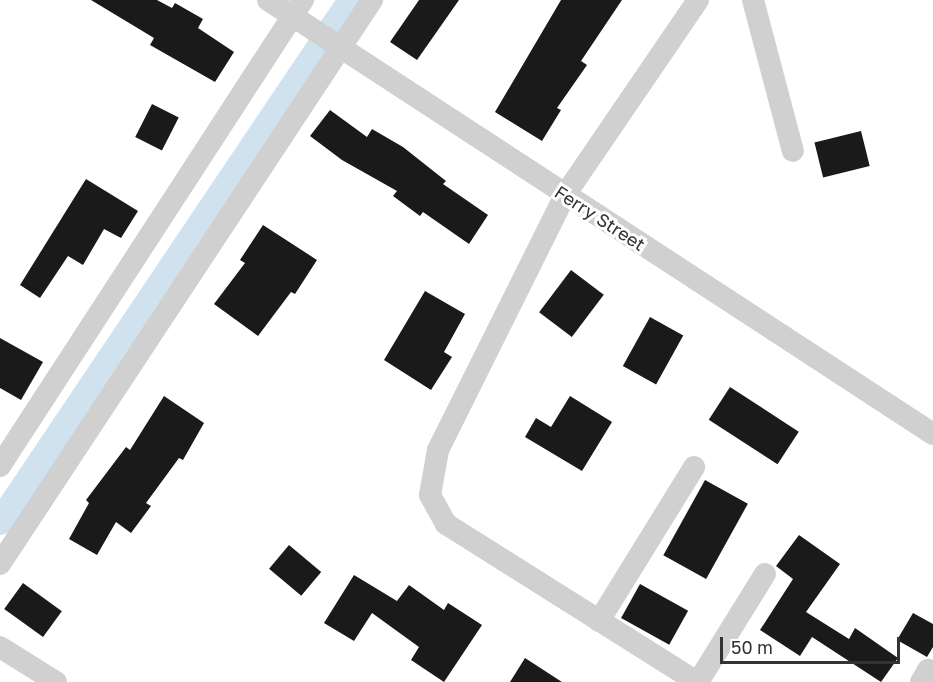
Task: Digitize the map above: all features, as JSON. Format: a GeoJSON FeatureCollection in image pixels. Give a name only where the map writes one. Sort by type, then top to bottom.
{"type":"FeatureCollection","features":[{"type":"Feature","properties":{"kind":"street","name":"Ferry Street"},"geometry":{"type":"LineString","coordinates":[[268,0],[298,8],[339,50],[933,434]]}},
{"type":"Feature","properties":{"kind":"street"},"geometry":{"type":"LineString","coordinates":[[0,564],[372,0]]}},
{"type":"Feature","properties":{"kind":"street"},"geometry":{"type":"LineString","coordinates":[[698,0],[565,195],[438,450],[430,495],[446,524],[697,682],[765,574]]}},
{"type":"Feature","properties":{"kind":"street"},"geometry":{"type":"LineString","coordinates":[[753,0],[793,151]]}},
{"type":"Feature","properties":{"kind":"street"},"geometry":{"type":"LineString","coordinates":[[0,465],[298,8]]}},
{"type":"Feature","properties":{"kind":"street"},"geometry":{"type":"LineString","coordinates":[[599,621],[694,467]]}},
{"type":"Feature","properties":{"kind":"street"},"geometry":{"type":"LineString","coordinates":[[0,647],[56,682]]}},
{"type":"Feature","properties":{"kind":"building"},"geometry":{"type":"Polygon","coordinates":[[[91,0],[157,0],[172,8],[175,3],[203,19],[198,28],[234,52],[215,82],[150,45],[154,38],[91,0]]]}},
{"type":"Feature","properties":{"kind":"building"},"geometry":{"type":"Polygon","coordinates":[[[419,0],[459,0],[417,60],[390,42],[419,0]]]}},
{"type":"Feature","properties":{"kind":"building"},"geometry":{"type":"Polygon","coordinates":[[[561,0],[622,0],[581,61],[587,65],[557,108],[561,110],[542,141],[495,112],[561,0]]]}},
{"type":"Feature","properties":{"kind":"building"},"geometry":{"type":"Polygon","coordinates":[[[152,104],[179,118],[162,151],[135,137],[152,104]]]}},
{"type":"Feature","properties":{"kind":"building"},"geometry":{"type":"Polygon","coordinates":[[[330,110],[367,137],[372,129],[403,147],[446,181],[443,184],[488,215],[469,244],[423,212],[420,216],[393,196],[397,191],[342,160],[310,136],[330,110]]]}},
{"type":"Feature","properties":{"kind":"building"},"geometry":{"type":"Polygon","coordinates":[[[861,131],[870,166],[823,178],[814,143],[861,131]]]}},
{"type":"Feature","properties":{"kind":"building"},"geometry":{"type":"Polygon","coordinates":[[[86,179],[138,211],[121,238],[104,229],[83,265],[68,256],[40,298],[20,285],[86,179]]]}},
{"type":"Feature","properties":{"kind":"building"},"geometry":{"type":"Polygon","coordinates":[[[263,225],[317,260],[295,294],[291,292],[258,336],[214,304],[245,263],[240,260],[263,225]]]}},
{"type":"Feature","properties":{"kind":"building"},"geometry":{"type":"Polygon","coordinates":[[[571,270],[604,295],[572,337],[539,312],[571,270]]]}},
{"type":"Feature","properties":{"kind":"building"},"geometry":{"type":"Polygon","coordinates":[[[425,291],[465,314],[444,352],[452,357],[431,390],[384,360],[425,291]]]}},
{"type":"Feature","properties":{"kind":"building"},"geometry":{"type":"Polygon","coordinates":[[[650,317],[683,335],[656,384],[623,366],[650,317]]]}},
{"type":"Feature","properties":{"kind":"building"},"geometry":{"type":"Polygon","coordinates":[[[0,338],[43,362],[21,400],[0,388],[0,338]]]}},
{"type":"Feature","properties":{"kind":"building"},"geometry":{"type":"Polygon","coordinates":[[[730,387],[799,432],[778,464],[709,420],[730,387]]]}},
{"type":"Feature","properties":{"kind":"building"},"geometry":{"type":"Polygon","coordinates":[[[164,396],[204,423],[183,460],[179,458],[146,503],[151,506],[131,533],[116,522],[97,555],[69,539],[89,503],[86,500],[126,447],[130,450],[164,396]]]}},
{"type":"Feature","properties":{"kind":"building"},"geometry":{"type":"Polygon","coordinates":[[[570,396],[612,422],[582,471],[525,437],[536,418],[551,427],[570,396]]]}},
{"type":"Feature","properties":{"kind":"building"},"geometry":{"type":"Polygon","coordinates":[[[705,480],[748,504],[706,579],[663,555],[705,480]]]}},
{"type":"Feature","properties":{"kind":"building"},"geometry":{"type":"Polygon","coordinates":[[[799,535],[840,564],[806,612],[849,639],[855,628],[898,658],[881,682],[812,637],[800,656],[760,630],[793,579],[776,566],[799,535]]]}},
{"type":"Feature","properties":{"kind":"building"},"geometry":{"type":"Polygon","coordinates":[[[289,545],[321,572],[301,596],[269,569],[289,545]]]}},
{"type":"Feature","properties":{"kind":"building"},"geometry":{"type":"Polygon","coordinates":[[[354,575],[397,601],[409,585],[444,610],[448,603],[482,625],[444,682],[411,660],[419,647],[372,613],[354,641],[324,623],[354,575]]]}},
{"type":"Feature","properties":{"kind":"building"},"geometry":{"type":"Polygon","coordinates":[[[23,583],[62,611],[43,637],[4,609],[23,583]]]}},
{"type":"Feature","properties":{"kind":"building"},"geometry":{"type":"Polygon","coordinates":[[[640,584],[688,611],[669,645],[621,618],[640,584]]]}},
{"type":"Feature","properties":{"kind":"building"},"geometry":{"type":"Polygon","coordinates":[[[913,613],[933,624],[933,647],[927,657],[897,640],[913,613]]]}},
{"type":"Feature","properties":{"kind":"building"},"geometry":{"type":"Polygon","coordinates":[[[525,658],[562,682],[510,682],[525,658]]]}},
{"type":"Feature","properties":{"kind":"waterway"},"geometry":{"type":"LineString","coordinates":[[0,522],[351,0]]}}]}
